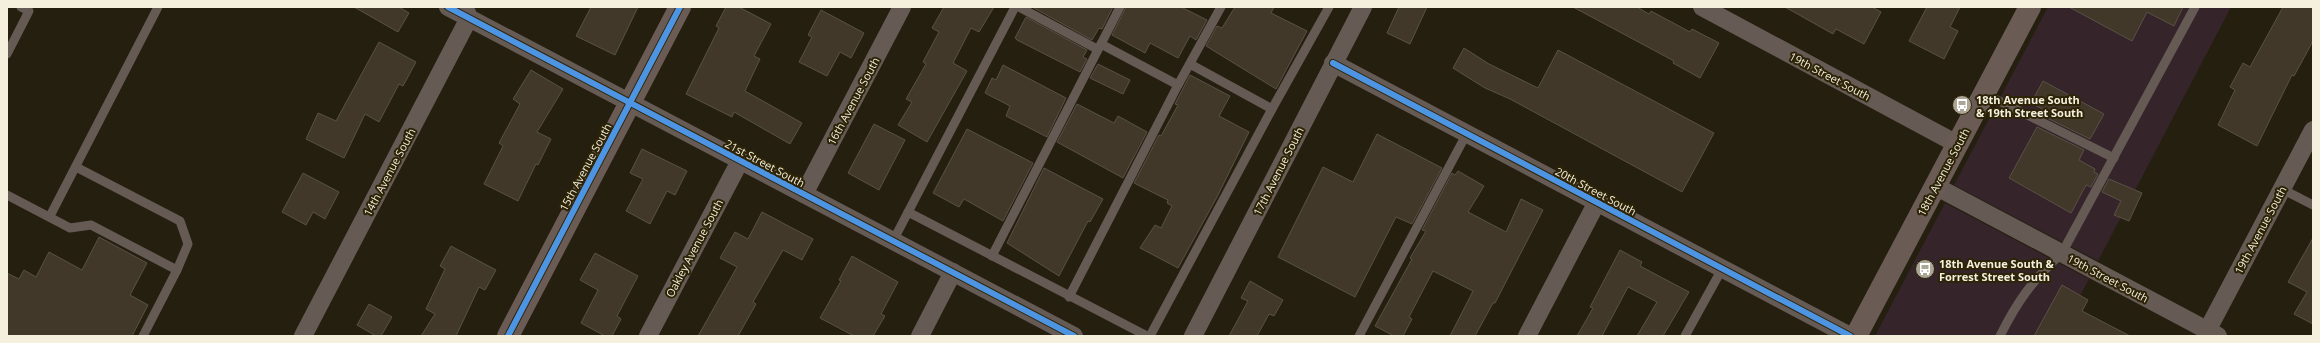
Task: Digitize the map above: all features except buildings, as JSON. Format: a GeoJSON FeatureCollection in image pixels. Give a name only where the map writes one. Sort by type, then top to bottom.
{"type":"FeatureCollection","features":[{"type":"Feature","properties":{"kind":"street","name":"21st Street South"},"geometry":{"type":"LineString","coordinates":[[448,7],[467,13],[630,103],[1074,336]]}},
{"type":"Feature","properties":{"kind":"street","name":"15th Avenue South"},"geometry":{"type":"LineString","coordinates":[[508,336],[680,7]]}},
{"type":"Feature","properties":{"kind":"street","name":"16th Avenue South"},"geometry":{"type":"LineString","coordinates":[[804,194],[902,7]]}},
{"type":"Feature","properties":{"kind":"street","name":"17th Avenue South"},"geometry":{"type":"LineString","coordinates":[[1193,336],[1363,7]]}},
{"type":"Feature","properties":{"kind":"street","name":"19th Street South"},"geometry":{"type":"LineString","coordinates":[[1702,7],[1957,144]]}},
{"type":"Feature","properties":{"kind":"street","name":"18th Avenue South"},"geometry":{"type":"LineString","coordinates":[[1856,336],[2030,7]]}},
{"type":"Feature","properties":{"kind":"street","name":"14th Avenue South"},"geometry":{"type":"LineString","coordinates":[[303,336],[467,13]]}},
{"type":"Feature","properties":{"kind":"street","name":"20th Street South"},"geometry":{"type":"LineString","coordinates":[[1334,63],[1850,336]]}},
{"type":"Feature","properties":{"kind":"street","name":"19th Avenue South"},"geometry":{"type":"LineString","coordinates":[[2213,333],[2282,189],[2313,130]]}},
{"type":"Feature","properties":{"kind":"street","name":"Oakley Avenue South"},"geometry":{"type":"LineString","coordinates":[[648,336],[740,161]]}},
{"type":"Feature","properties":{"kind":"street","name":"19th Street South"},"geometry":{"type":"LineString","coordinates":[[1935,186],[2213,333]]}},
{"type":"Feature","properties":{"kind":"street"},"geometry":{"type":"LineString","coordinates":[[1526,336],[1597,202]]}},
{"type":"Feature","properties":{"kind":"street"},"geometry":{"type":"LineString","coordinates":[[920,336],[953,272]]}},
{"type":"Feature","properties":{"kind":"lane"},"geometry":{"type":"LineString","coordinates":[[50,216],[158,7]]}},
{"type":"Feature","properties":{"kind":"lane"},"geometry":{"type":"LineString","coordinates":[[893,241],[1015,7]]}},
{"type":"Feature","properties":{"kind":"lane"},"geometry":{"type":"LineString","coordinates":[[1019,7],[1178,85]]}},
{"type":"Feature","properties":{"kind":"lane"},"geometry":{"type":"LineString","coordinates":[[992,256],[1120,7]]}},
{"type":"Feature","properties":{"kind":"lane"},"geometry":{"type":"LineString","coordinates":[[1069,297],[1178,85],[1221,7]]}},
{"type":"Feature","properties":{"kind":"lane"},"geometry":{"type":"LineString","coordinates":[[908,212],[1069,297],[1148,336],[1329,7]]}},
{"type":"Feature","properties":{"kind":"lane"},"geometry":{"type":"LineString","coordinates":[[2000,336],[2018,301],[2032,282],[2062,253],[2195,7]]}},
{"type":"Feature","properties":{"kind":"lane"},"geometry":{"type":"LineString","coordinates":[[7,54],[27,8]]}},
{"type":"Feature","properties":{"kind":"lane"},"geometry":{"type":"LineString","coordinates":[[1190,64],[1272,109]]}},
{"type":"Feature","properties":{"kind":"lane"},"geometry":{"type":"LineString","coordinates":[[1985,94],[2114,158]]}},
{"type":"Feature","properties":{"kind":"lane"},"geometry":{"type":"LineString","coordinates":[[1363,335],[1467,134]]}},
{"type":"Feature","properties":{"kind":"lane"},"geometry":{"type":"LineString","coordinates":[[76,167],[180,221],[188,244],[177,270],[143,336]]}},
{"type":"Feature","properties":{"kind":"lane"},"geometry":{"type":"LineString","coordinates":[[2282,189],[2313,205]]}},
{"type":"Feature","properties":{"kind":"lane"},"geometry":{"type":"LineString","coordinates":[[7,195],[50,216],[70,228],[91,225],[177,270]]}},
{"type":"Feature","properties":{"kind":"lane"},"geometry":{"type":"LineString","coordinates":[[1685,336],[1722,269]]}},
{"type":"Feature","properties":{"kind":"shaded area"},"geometry":{"type":"Polygon","coordinates":[[[2048,7],[2231,7],[2098,261],[1954,185],[2048,7]]]}},
{"type":"Feature","properties":{"kind":"shaded area"},"geometry":{"type":"Polygon","coordinates":[[[1945,203],[2089,279],[2059,336],[1875,336],[1945,203]]]}},
{"type":"Feature","properties":{"kind":"cycle path"},"geometry":{"type":"LineString","coordinates":[[448,7],[1074,336]]}},
{"type":"Feature","properties":{"kind":"cycle path"},"geometry":{"type":"LineString","coordinates":[[508,336],[680,7]]}},
{"type":"Feature","properties":{"kind":"cycle path"},"geometry":{"type":"LineString","coordinates":[[1333,63],[1850,336]]}},
{"type":"Feature","properties":{"kind":"place","name":"18th Avenue South & 19th Street South"},"geometry":{"type":"Point","coordinates":[1962,105]}},
{"type":"Feature","properties":{"kind":"place","name":"18th Avenue South & Forrest Street South"},"geometry":{"type":"Point","coordinates":[1925,269]}}]}
